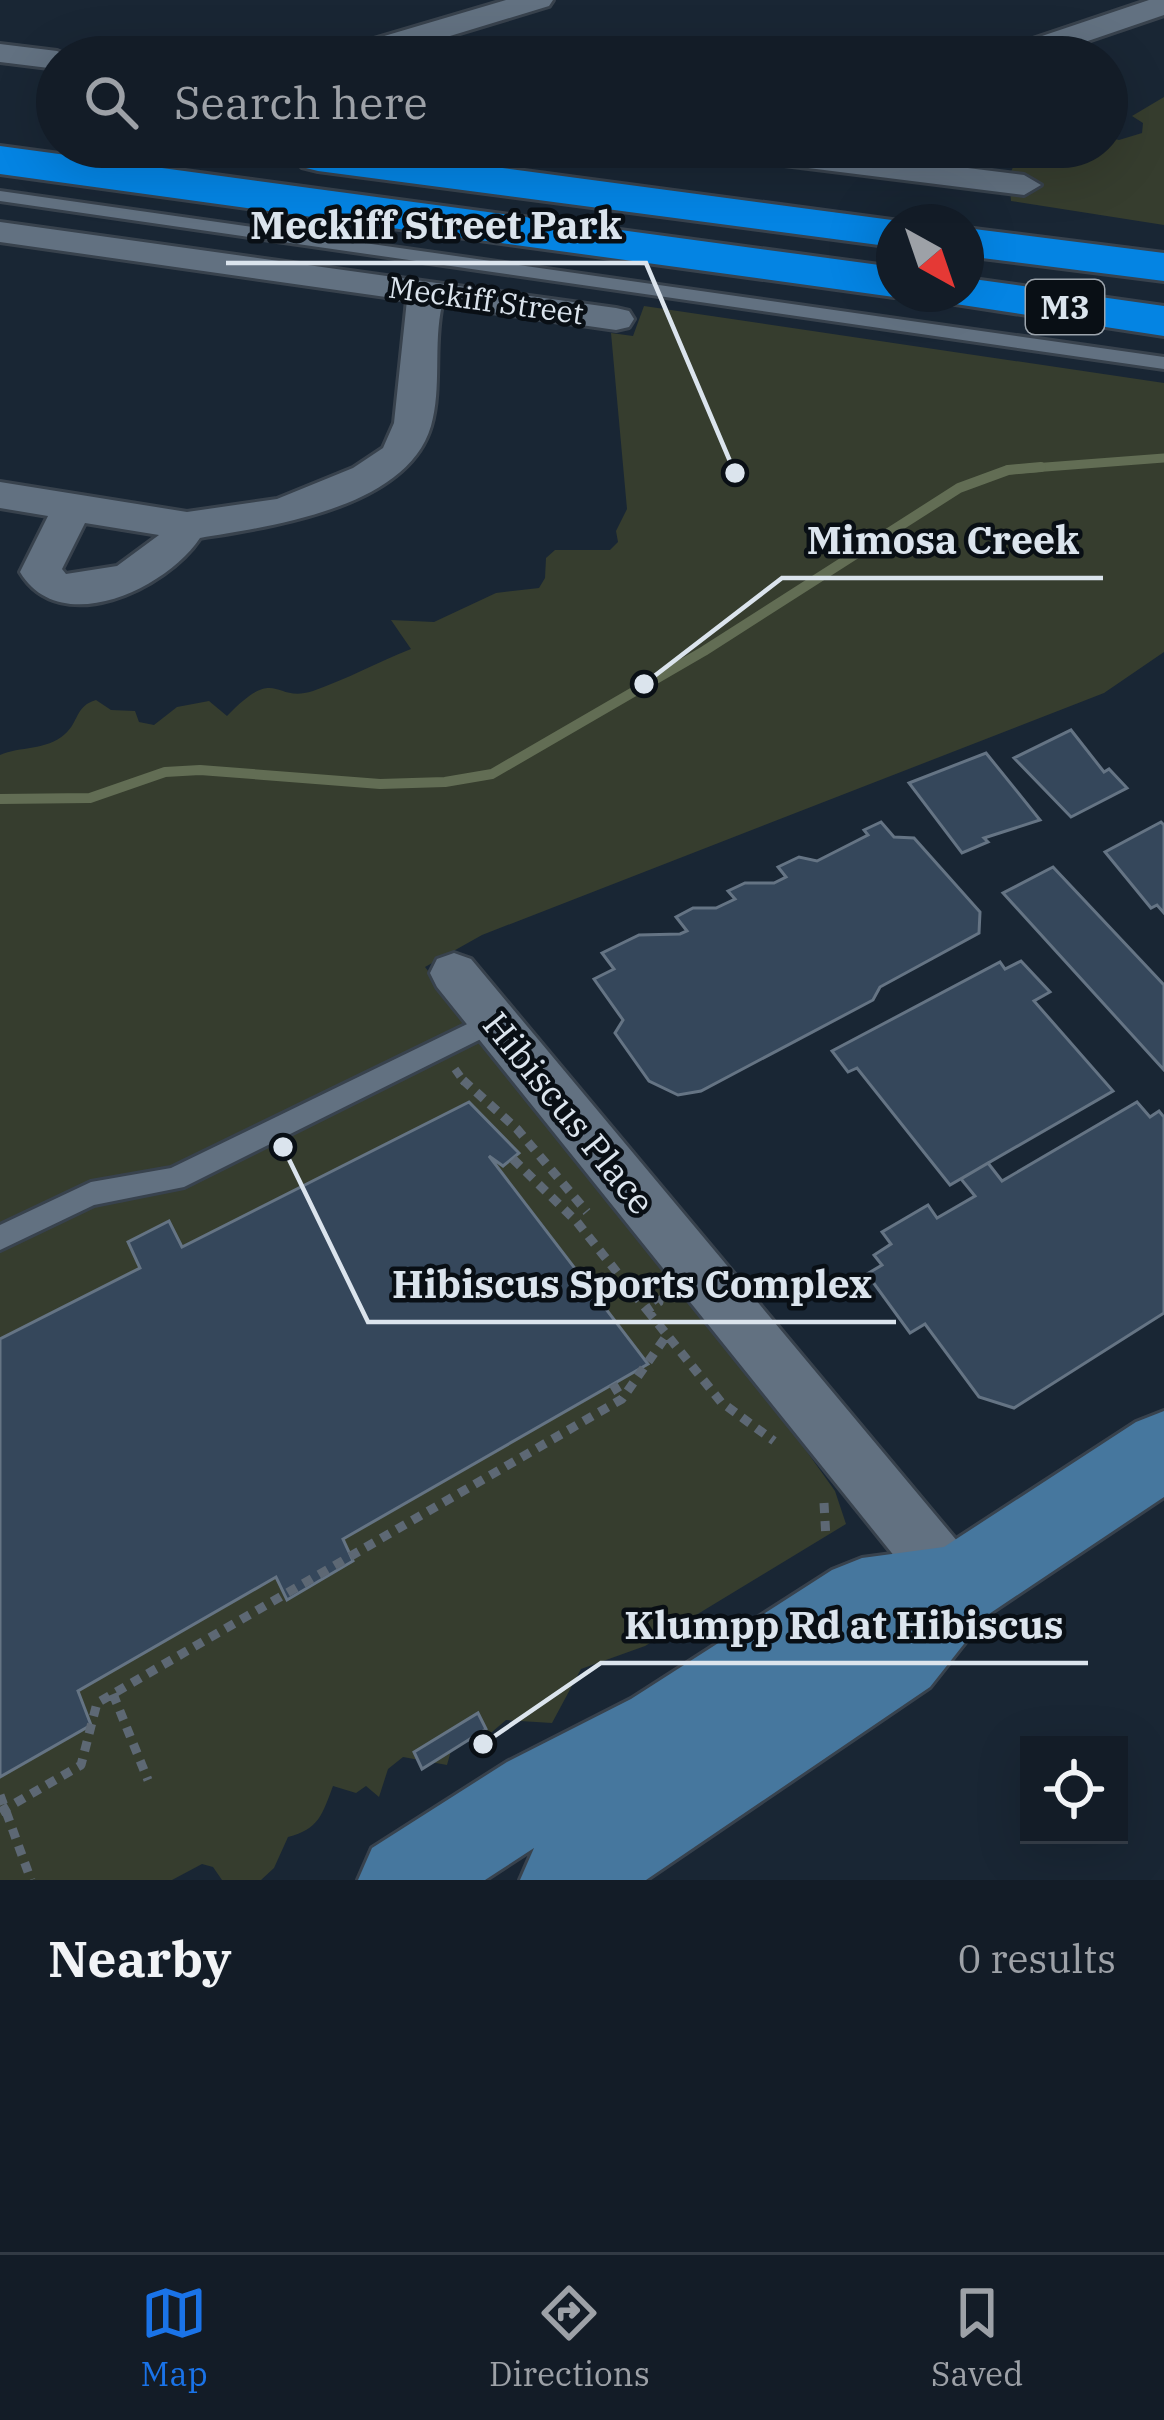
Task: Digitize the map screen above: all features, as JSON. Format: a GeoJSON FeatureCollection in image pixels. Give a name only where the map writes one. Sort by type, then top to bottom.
{"type":"FeatureCollection","features":[{"type":"Feature","properties":{"kind":"highway"},"geometry":{"type":"LineString","coordinates":[[0,160],[36,165]]}},
{"type":"Feature","properties":{"kind":"highway"},"geometry":{"type":"LineString","coordinates":[[59,168],[876,280]]}},
{"type":"Feature","properties":{"kind":"highway"},"geometry":{"type":"LineString","coordinates":[[402,168],[876,231]]}},
{"type":"Feature","properties":{"kind":"highway","name":"M3"},"geometry":{"type":"LineString","coordinates":[[984,244],[1164,267]]}},
{"type":"Feature","properties":{"kind":"highway","name":"M3"},"geometry":{"type":"LineString","coordinates":[[984,295],[1164,321]]}},
{"type":"Feature","properties":{"kind":"main road"},"geometry":{"type":"LineString","coordinates":[[566,1880],[900,1657],[958,1587],[1164,1450]]}},
{"type":"Feature","properties":{"kind":"main road"},"geometry":{"type":"LineString","coordinates":[[404,1880],[538,1793],[662,1730],[862,1600],[958,1587]]}},
{"type":"Feature","properties":{"kind":"street"},"geometry":{"type":"LineString","coordinates":[[418,36],[538,0]]}},
{"type":"Feature","properties":{"kind":"street"},"geometry":{"type":"LineString","coordinates":[[1073,36],[1164,5]]}},
{"type":"Feature","properties":{"kind":"street"},"geometry":{"type":"LineString","coordinates":[[0,53],[36,57]]}},
{"type":"Feature","properties":{"kind":"street"},"geometry":{"type":"LineString","coordinates":[[904,168],[1024,185]]}},
{"type":"Feature","properties":{"kind":"street","name":"Meckiff Street"},"geometry":{"type":"LineString","coordinates":[[0,232],[616,319]]}},
{"type":"Feature","properties":{"kind":"street"},"geometry":{"type":"LineString","coordinates":[[0,495],[187,526],[284,511],[368,477],[399,455],[413,423],[419,325],[428,292]]}},
{"type":"Feature","properties":{"kind":"street"},"geometry":{"type":"LineString","coordinates":[[73,507],[40,572],[56,589],[83,590],[151,568],[171,554],[187,526]]}},
{"type":"Feature","properties":{"kind":"street","name":"Hibiscus Place"},"geometry":{"type":"LineString","coordinates":[[454,973],[958,1587]]}},
{"type":"Feature","properties":{"kind":"lane"},"geometry":{"type":"LineString","coordinates":[[0,196],[1164,363]]}},
{"type":"Feature","properties":{"kind":"lane"},"geometry":{"type":"LineString","coordinates":[[0,1238],[91,1194],[175,1179],[494,1022]]}},
{"type":"Feature","properties":{"kind":"path"},"geometry":{"type":"LineString","coordinates":[[441,1048],[473,1093],[517,1129],[590,1215]]}},
{"type":"Feature","properties":{"kind":"path"},"geometry":{"type":"LineString","coordinates":[[513,1159],[578,1222],[667,1335],[749,1428],[789,1452]]}},
{"type":"Feature","properties":{"kind":"path"},"geometry":{"type":"LineString","coordinates":[[645,1285],[659,1302],[647,1310]]}},
{"type":"Feature","properties":{"kind":"path"},"geometry":{"type":"LineString","coordinates":[[3,1811],[81,1765],[97,1703],[622,1399],[667,1335]]}},
{"type":"Feature","properties":{"kind":"path"},"geometry":{"type":"LineString","coordinates":[[613,1384],[622,1399]]}},
{"type":"Feature","properties":{"kind":"path"},"geometry":{"type":"LineString","coordinates":[[818,1493],[827,1516],[826,1539]]}},
{"type":"Feature","properties":{"kind":"path"},"geometry":{"type":"LineString","coordinates":[[113,1694],[148,1780]]}},
{"type":"Feature","properties":{"kind":"path"},"geometry":{"type":"LineString","coordinates":[[0,1795],[31,1880]]}},
{"type":"Feature","properties":{"kind":"green space"},"geometry":{"type":"Polygon","coordinates":[[[1164,97],[1164,225],[1011,201],[1013,168],[1128,168],[1128,137],[1142,133],[1143,123],[1132,116],[1164,97]]]}},
{"type":"Feature","properties":{"kind":"green space"},"geometry":{"type":"Polygon","coordinates":[[[644,306],[1164,383],[1164,652],[1104,693],[482,935],[425,967],[785,1421],[835,1491],[846,1524],[645,1646],[581,1669],[552,1723],[506,1720],[478,1744],[454,1740],[447,1765],[403,1757],[388,1769],[379,1797],[366,1786],[356,1793],[333,1786],[318,1819],[307,1830],[288,1837],[274,1868],[261,1880],[222,1880],[213,1867],[202,1864],[172,1880],[0,1880],[0,755],[58,739],[84,706],[96,700],[111,710],[135,711],[139,722],[154,725],[177,707],[209,701],[227,716],[266,688],[300,694],[313,691],[411,649],[391,620],[434,622],[496,593],[539,588],[546,558],[555,550],[610,550],[618,542],[616,531],[627,509],[611,333],[633,336],[644,306]]]}},
{"type":"Feature","properties":{"kind":"building"},"geometry":{"type":"Polygon","coordinates":[[[1071,730],[1104,772],[1109,769],[1127,788],[1071,817],[1014,758],[1071,730]]]}},
{"type":"Feature","properties":{"kind":"building"},"geometry":{"type":"Polygon","coordinates":[[[986,753],[1040,820],[984,838],[988,842],[962,853],[909,783],[986,753]]]}},
{"type":"Feature","properties":{"kind":"building"},"geometry":{"type":"Polygon","coordinates":[[[881,822],[894,837],[914,838],[980,912],[979,933],[880,987],[873,1000],[701,1091],[678,1095],[649,1081],[615,1033],[623,1020],[594,979],[614,969],[602,953],[639,935],[687,931],[676,917],[693,908],[716,908],[735,899],[728,891],[745,883],[774,883],[786,877],[778,867],[799,857],[817,861],[868,835],[864,830],[881,822]]]}},
{"type":"Feature","properties":{"kind":"building"},"geometry":{"type":"Polygon","coordinates":[[[1161,822],[1164,913],[1157,905],[1151,908],[1105,852],[1161,822]]]}},
{"type":"Feature","properties":{"kind":"building"},"geometry":{"type":"Polygon","coordinates":[[[1053,867],[1164,985],[1164,1070],[1003,893],[1053,867]]]}},
{"type":"Feature","properties":{"kind":"building"},"geometry":{"type":"Polygon","coordinates":[[[1021,961],[1050,992],[1034,1001],[1113,1091],[950,1185],[857,1068],[848,1072],[832,1051],[1000,962],[1005,969],[1021,961]]]}},
{"type":"Feature","properties":{"kind":"building"},"geometry":{"type":"Polygon","coordinates":[[[469,1102],[519,1153],[503,1166],[489,1156],[648,1364],[343,1539],[353,1561],[287,1600],[276,1577],[78,1691],[91,1725],[0,1777],[0,1339],[140,1268],[128,1242],[169,1221],[182,1247],[469,1102]]]}},
{"type":"Feature","properties":{"kind":"building"},"geometry":{"type":"Polygon","coordinates":[[[1137,1102],[1150,1117],[1159,1111],[1164,1117],[1164,1313],[1014,1408],[979,1397],[925,1324],[910,1333],[867,1274],[882,1265],[874,1255],[891,1244],[882,1232],[928,1205],[937,1218],[975,1196],[961,1179],[988,1163],[1002,1181],[1137,1102]]]}},
{"type":"Feature","properties":{"kind":"building"},"geometry":{"type":"Polygon","coordinates":[[[478,1713],[486,1729],[422,1769],[414,1752],[478,1713]]]}},
{"type":"Feature","properties":{"kind":"waterway"},"geometry":{"type":"LineString","coordinates":[[1013,470],[1164,458]]}},
{"type":"Feature","properties":{"kind":"waterway"},"geometry":{"type":"LineString","coordinates":[[1013,470],[1041,467]]}},
{"type":"Feature","properties":{"kind":"waterway"},"geometry":{"type":"LineString","coordinates":[[1007,470],[1013,470]]}},
{"type":"Feature","properties":{"kind":"waterway"},"geometry":{"type":"LineString","coordinates":[[0,799],[90,798],[165,772],[200,770],[380,784],[445,782],[492,774],[704,651],[959,488],[1013,470]]}},
{"type":"Feature","properties":{"kind":"place","name":"Meckiff Street Park"},"geometry":{"type":"Point","coordinates":[735,473]}},
{"type":"Feature","properties":{"kind":"place","name":"Mimosa Creek"},"geometry":{"type":"Point","coordinates":[644,684]}},
{"type":"Feature","properties":{"kind":"place","name":"Hibiscus Sports Complex"},"geometry":{"type":"Point","coordinates":[283,1147]}},
{"type":"Feature","properties":{"kind":"place","name":"Klumpp Rd at Hibiscus"},"geometry":{"type":"Point","coordinates":[483,1744]}}]}
